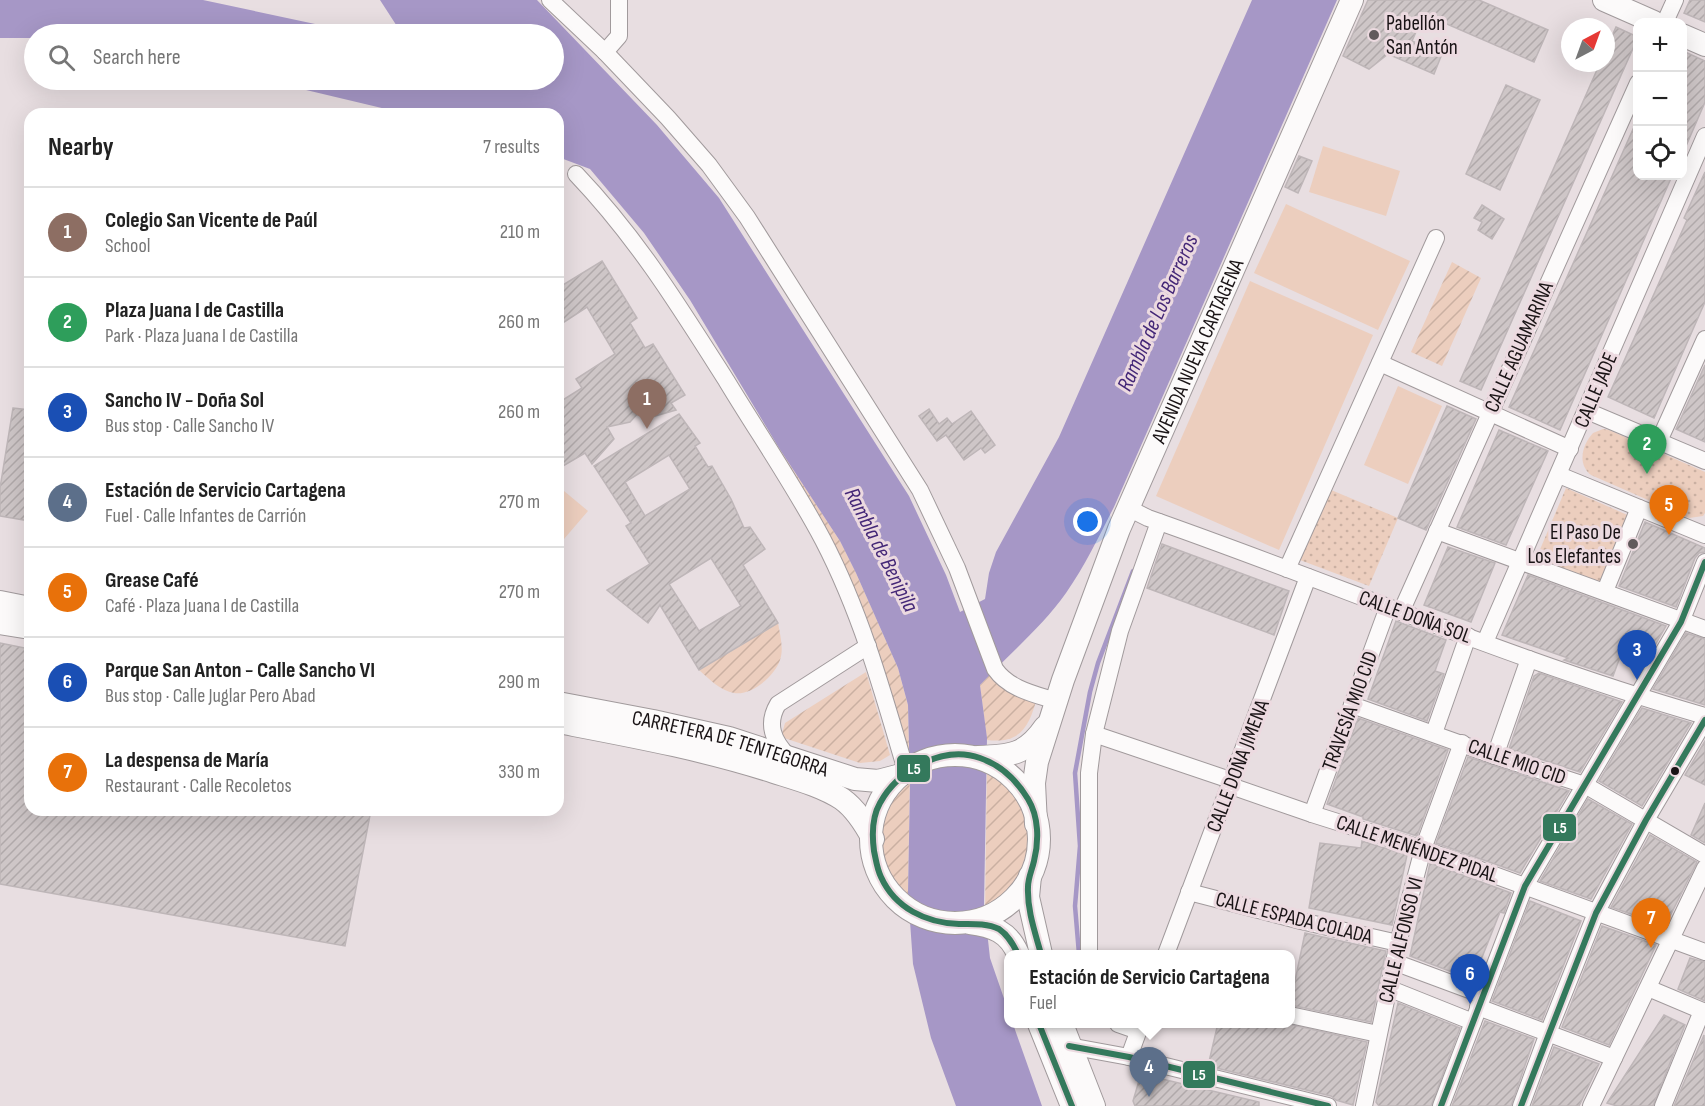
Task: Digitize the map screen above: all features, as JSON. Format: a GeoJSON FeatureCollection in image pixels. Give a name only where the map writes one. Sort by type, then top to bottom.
{"type":"FeatureCollection","features":[{"type":"Feature","properties":{"kind":"main road","name":"AVENIDA NUEVA CARTAGENA"},"geometry":{"type":"LineString","coordinates":[[1036,824],[1035,770],[1055,704],[1128,508],[1352,0]]}},
{"type":"Feature","properties":{"kind":"main road"},"geometry":{"type":"LineString","coordinates":[[1604,0],[1645,18]]}},
{"type":"Feature","properties":{"kind":"main road"},"geometry":{"type":"LineString","coordinates":[[1687,37],[1705,45]]}},
{"type":"Feature","properties":{"kind":"main road"},"geometry":{"type":"LineString","coordinates":[[0,602],[24,607]]}},
{"type":"Feature","properties":{"kind":"main road"},"geometry":{"type":"LineString","coordinates":[[0,623],[24,627]]}},
{"type":"Feature","properties":{"kind":"main road","name":"CARRETERA DE TENTEGORRA"},"geometry":{"type":"LineString","coordinates":[[564,704],[729,738],[855,779],[878,781],[906,771]]}},
{"type":"Feature","properties":{"kind":"main road","name":"AVENIDA NUEVA CARTAGENA"},"geometry":{"type":"LineString","coordinates":[[982,758],[1012,755],[1022,751],[1040,733],[1055,704]]}},
{"type":"Feature","properties":{"kind":"main road","name":"CARRETERA DE TENTEGORRA"},"geometry":{"type":"LineString","coordinates":[[564,723],[686,748],[745,763],[831,793],[847,803],[860,816],[873,839]]}},
{"type":"Feature","properties":{"kind":"main road"},"geometry":{"type":"LineString","coordinates":[[1015,950],[1006,935],[999,929],[980,922],[948,924],[934,921],[909,909],[893,895],[882,880],[874,858],[873,839],[878,808],[887,790],[906,771],[924,761],[940,756],[956,755],[982,758],[1004,771],[1028,798],[1036,824],[1036,850],[1028,897],[1040,950]]}},
{"type":"Feature","properties":{"kind":"main road"},"geometry":{"type":"LineString","coordinates":[[980,922],[1016,897],[1030,876]]}},
{"type":"Feature","properties":{"kind":"main road"},"geometry":{"type":"LineString","coordinates":[[1042,1028],[1072,1106]]}},
{"type":"Feature","properties":{"kind":"main road"},"geometry":{"type":"LineString","coordinates":[[1064,1028],[1094,1106]]}},
{"type":"Feature","properties":{"kind":"street"},"geometry":{"type":"LineString","coordinates":[[550,0],[605,52],[668,118],[709,165],[735,200],[920,489],[939,527],[972,606],[995,669],[1012,685],[1055,704]]}},
{"type":"Feature","properties":{"kind":"street"},"geometry":{"type":"LineString","coordinates":[[605,52],[619,36],[619,0]]}},
{"type":"Feature","properties":{"kind":"street"},"geometry":{"type":"LineString","coordinates":[[1667,18],[1675,0]]}},
{"type":"Feature","properties":{"kind":"street","name":"CALLE AGUAMARINA"},"geometry":{"type":"LineString","coordinates":[[1395,609],[1437,531],[1633,94]]}},
{"type":"Feature","properties":{"kind":"street","name":"CALLE JADE"},"geometry":{"type":"LineString","coordinates":[[1485,642],[1705,136]]}},
{"type":"Feature","properties":{"kind":"street"},"geometry":{"type":"LineString","coordinates":[[576,174],[623,227],[670,290],[823,540],[868,646],[906,771]]}},
{"type":"Feature","properties":{"kind":"street"},"geometry":{"type":"LineString","coordinates":[[1287,569],[1436,238]]}},
{"type":"Feature","properties":{"kind":"street"},"geometry":{"type":"LineString","coordinates":[[1659,441],[1705,339]]}},
{"type":"Feature","properties":{"kind":"street"},"geometry":{"type":"LineString","coordinates":[[1380,363],[1570,449]]}},
{"type":"Feature","properties":{"kind":"street"},"geometry":{"type":"LineString","coordinates":[[1587,411],[1705,461]]}},
{"type":"Feature","properties":{"kind":"street"},"geometry":{"type":"LineString","coordinates":[[1559,475],[1705,535]]}},
{"type":"Feature","properties":{"kind":"street","name":"CALLE DOÑA SOL"},"geometry":{"type":"LineString","coordinates":[[1128,508],[1159,522],[1529,659],[1705,718]]}},
{"type":"Feature","properties":{"kind":"street"},"geometry":{"type":"LineString","coordinates":[[1605,591],[1639,508]]}},
{"type":"Feature","properties":{"kind":"street"},"geometry":{"type":"LineString","coordinates":[[1089,950],[1089,773],[1094,734],[1120,631],[1159,522]]}},
{"type":"Feature","properties":{"kind":"street"},"geometry":{"type":"LineString","coordinates":[[1437,531],[1705,629]]}},
{"type":"Feature","properties":{"kind":"street"},"geometry":{"type":"LineString","coordinates":[[1441,1106],[1525,886],[1681,622],[1705,562]]}},
{"type":"Feature","properties":{"kind":"street","name":"CALLE DOÑA JIMENA"},"geometry":{"type":"LineString","coordinates":[[1167,950],[1308,577]]}},
{"type":"Feature","properties":{"kind":"street","name":"TRAVESÍA MIO CID"},"geometry":{"type":"LineString","coordinates":[[1312,814],[1352,705],[1395,609]]}},
{"type":"Feature","properties":{"kind":"street"},"geometry":{"type":"LineString","coordinates":[[1434,733],[1468,636]]}},
{"type":"Feature","properties":{"kind":"street"},"geometry":{"type":"LineString","coordinates":[[789,757],[781,749],[773,734],[772,718],[778,704],[868,646]]}},
{"type":"Feature","properties":{"kind":"street"},"geometry":{"type":"LineString","coordinates":[[1495,756],[1529,659]]}},
{"type":"Feature","properties":{"kind":"street","name":"CALLE MIO CID"},"geometry":{"type":"LineString","coordinates":[[1352,705],[1585,785],[1705,855]]}},
{"type":"Feature","properties":{"kind":"street"},"geometry":{"type":"LineString","coordinates":[[1521,1106],[1596,913],[1705,718]]}},
{"type":"Feature","properties":{"kind":"street","name":"CALLE MENÉNDEZ PIDAL"},"geometry":{"type":"LineString","coordinates":[[1094,734],[1312,814],[1423,849],[1705,952]]}},
{"type":"Feature","properties":{"kind":"street","name":"CALLE ALFONSO VI"},"geometry":{"type":"LineString","coordinates":[[1364,1106],[1398,943],[1423,849],[1461,743]]}},
{"type":"Feature","properties":{"kind":"street"},"geometry":{"type":"LineString","coordinates":[[1592,1106],[1705,868]]}},
{"type":"Feature","properties":{"kind":"street","name":"CALLE ESPADA COLADA"},"geometry":{"type":"LineString","coordinates":[[1189,892],[1398,943]]}},
{"type":"Feature","properties":{"kind":"street"},"geometry":{"type":"LineString","coordinates":[[1394,962],[1478,1008]]}},
{"type":"Feature","properties":{"kind":"street"},"geometry":{"type":"LineString","coordinates":[[1388,988],[1478,1008],[1614,1058]]}},
{"type":"Feature","properties":{"kind":"street"},"geometry":{"type":"LineString","coordinates":[[1648,988],[1704,1011],[1663,1106]]}},
{"type":"Feature","properties":{"kind":"street"},"geometry":{"type":"LineString","coordinates":[[1295,1016],[1378,1034]]}},
{"type":"Feature","properties":{"kind":"street"},"geometry":{"type":"LineString","coordinates":[[1128,1057],[1139,1028]]}},
{"type":"Feature","properties":{"kind":"street"},"geometry":{"type":"LineString","coordinates":[[1069,1046],[1128,1057],[1328,1106]]}},
{"type":"Feature","properties":{"kind":"shaded area"},"geometry":{"type":"Polygon","coordinates":[[[1323,146],[1400,171],[1386,216],[1309,192],[1323,146]]]}},
{"type":"Feature","properties":{"kind":"shaded area"},"geometry":{"type":"Polygon","coordinates":[[[1286,204],[1410,261],[1378,330],[1254,273],[1286,204]]]}},
{"type":"Feature","properties":{"kind":"shaded area"},"geometry":{"type":"Polygon","coordinates":[[[1452,262],[1481,278],[1442,366],[1411,352],[1452,262]]]}},
{"type":"Feature","properties":{"kind":"shaded area"},"geometry":{"type":"Polygon","coordinates":[[[1250,281],[1373,335],[1279,550],[1156,496],[1250,281]]]}},
{"type":"Feature","properties":{"kind":"shaded area"},"geometry":{"type":"Polygon","coordinates":[[[1398,386],[1442,406],[1408,484],[1364,465],[1398,386]]]}},
{"type":"Feature","properties":{"kind":"shaded area"},"geometry":{"type":"Polygon","coordinates":[[[1603,429],[1705,472],[1705,513],[1703,516],[1689,518],[1591,475],[1584,465],[1584,449],[1593,433],[1603,429]]]}},
{"type":"Feature","properties":{"kind":"shaded area"},"geometry":{"type":"Polygon","coordinates":[[[779,448],[840,541],[898,668],[908,705],[909,750],[901,754],[852,604],[779,448]]]}},
{"type":"Feature","properties":{"kind":"shaded area"},"geometry":{"type":"Polygon","coordinates":[[[1324,487],[1398,518],[1369,586],[1292,557],[1324,487]]]}},
{"type":"Feature","properties":{"kind":"shaded area"},"geometry":{"type":"Polygon","coordinates":[[[1566,488],[1632,517],[1603,584],[1536,559],[1566,488]]]}},
{"type":"Feature","properties":{"kind":"shaded area"},"geometry":{"type":"Polygon","coordinates":[[[564,491],[588,511],[564,539],[564,491]]]}},
{"type":"Feature","properties":{"kind":"shaded area"},"geometry":{"type":"Polygon","coordinates":[[[778,623],[782,646],[780,660],[762,684],[741,693],[729,692],[715,684],[699,670],[778,623]]]}},
{"type":"Feature","properties":{"kind":"shaded area"},"geometry":{"type":"Polygon","coordinates":[[[995,669],[1038,695],[1023,730],[1009,739],[987,740],[980,685],[995,669]]]}},
{"type":"Feature","properties":{"kind":"shaded area"},"geometry":{"type":"Polygon","coordinates":[[[866,672],[890,755],[880,761],[860,763],[781,737],[785,723],[866,672]]]}},
{"type":"Feature","properties":{"kind":"shaded area"},"geometry":{"type":"Polygon","coordinates":[[[987,762],[1020,786],[1033,815],[1036,833],[1032,868],[1025,883],[1002,909],[985,917],[987,762]]]}},
{"type":"Feature","properties":{"kind":"shaded area"},"geometry":{"type":"Polygon","coordinates":[[[910,768],[909,909],[887,884],[879,870],[872,839],[873,823],[878,807],[888,789],[910,768]]]}},
{"type":"Feature","properties":{"kind":"water"},"geometry":{"type":"Polygon","coordinates":[[[0,0],[203,0],[315,24],[24,24],[24,38],[0,38],[0,0]]]}},
{"type":"Feature","properties":{"kind":"water"},"geometry":{"type":"Polygon","coordinates":[[[380,0],[537,0],[560,24],[396,24],[380,0]]]}},
{"type":"Feature","properties":{"kind":"water"},"geometry":{"type":"Polygon","coordinates":[[[1252,0],[1337,0],[1114,507],[1097,540],[1057,605],[980,685],[987,738],[984,904],[990,958],[1004,998],[1004,1028],[1014,1028],[1042,1106],[956,1106],[931,1038],[913,964],[908,893],[910,784],[908,705],[898,668],[840,541],[779,448],[690,300],[644,233],[590,169],[564,159],[564,108],[382,108],[306,90],[564,90],[564,28],[657,125],[719,198],[909,496],[946,575],[960,612],[985,599],[989,573],[996,552],[1059,437],[1252,0]]]}},
{"type":"Feature","properties":{"kind":"building"},"geometry":{"type":"Polygon","coordinates":[[[1368,0],[1479,0],[1548,30],[1534,62],[1424,14],[1412,41],[1442,54],[1434,74],[1388,54],[1369,69],[1343,56],[1368,0]]]}},
{"type":"Feature","properties":{"kind":"building"},"geometry":{"type":"Polygon","coordinates":[[[1690,0],[1705,0],[1705,22],[1684,13],[1690,0]]]}},
{"type":"Feature","properties":{"kind":"building"},"geometry":{"type":"Polygon","coordinates":[[[1616,27],[1633,35],[1633,48],[1481,390],[1460,381],[1596,72],[1615,72],[1616,27]]]}},
{"type":"Feature","properties":{"kind":"building"},"geometry":{"type":"Polygon","coordinates":[[[1687,53],[1705,61],[1705,102],[1687,144],[1687,53]]]}},
{"type":"Feature","properties":{"kind":"building"},"geometry":{"type":"Polygon","coordinates":[[[1506,85],[1540,100],[1500,190],[1466,174],[1506,85]]]}},
{"type":"Feature","properties":{"kind":"building"},"geometry":{"type":"Polygon","coordinates":[[[1633,129],[1633,180],[1670,180],[1560,430],[1509,407],[1633,129]]]}},
{"type":"Feature","properties":{"kind":"building"},"geometry":{"type":"Polygon","coordinates":[[[1299,156],[1312,161],[1298,193],[1285,187],[1299,156]]]}},
{"type":"Feature","properties":{"kind":"building"},"geometry":{"type":"Polygon","coordinates":[[[1705,172],[1705,302],[1654,418],[1608,397],[1687,220],[1684,218],[1705,172]]]}},
{"type":"Feature","properties":{"kind":"building"},"geometry":{"type":"Polygon","coordinates":[[[1482,205],[1504,219],[1492,239],[1478,230],[1482,222],[1474,218],[1482,205]]]}},
{"type":"Feature","properties":{"kind":"building"},"geometry":{"type":"Polygon","coordinates":[[[602,261],[637,318],[630,323],[645,348],[653,344],[685,395],[671,403],[676,410],[655,416],[648,402],[630,422],[607,427],[614,439],[592,464],[585,453],[564,465],[564,399],[582,388],[576,379],[615,354],[587,307],[564,322],[564,284],[602,261]]]}},
{"type":"Feature","properties":{"kind":"building"},"geometry":{"type":"Polygon","coordinates":[[[1705,365],[1705,442],[1676,429],[1705,365]]]}},
{"type":"Feature","properties":{"kind":"building"},"geometry":{"type":"Polygon","coordinates":[[[1447,406],[1476,419],[1426,530],[1398,518],[1447,406]]]}},
{"type":"Feature","properties":{"kind":"building"},"geometry":{"type":"Polygon","coordinates":[[[13,408],[24,409],[24,520],[0,516],[0,488],[13,408]]]}},
{"type":"Feature","properties":{"kind":"building"},"geometry":{"type":"Polygon","coordinates":[[[929,409],[939,424],[947,418],[952,424],[971,411],[995,445],[985,453],[981,448],[964,460],[946,435],[937,441],[919,416],[929,409]]]}},
{"type":"Feature","properties":{"kind":"building"},"geometry":{"type":"Polygon","coordinates":[[[679,414],[700,443],[695,446],[708,467],[712,466],[744,528],[750,527],[765,549],[743,565],[778,623],[699,670],[660,605],[648,623],[607,590],[650,564],[626,526],[631,523],[594,466],[679,414]],[[669,455],[625,482],[645,516],[690,489],[669,455]],[[711,558],[669,584],[699,631],[741,606],[711,558]]]}},
{"type":"Feature","properties":{"kind":"building"},"geometry":{"type":"Polygon","coordinates":[[[1499,430],[1548,451],[1506,545],[1457,527],[1499,430]]]}},
{"type":"Feature","properties":{"kind":"building"},"geometry":{"type":"Polygon","coordinates":[[[1645,522],[1705,548],[1705,552],[1699,553],[1695,558],[1676,607],[1619,586],[1645,522]]]}},
{"type":"Feature","properties":{"kind":"building"},"geometry":{"type":"Polygon","coordinates":[[[1162,544],[1289,591],[1274,635],[1147,588],[1162,544]]]}},
{"type":"Feature","properties":{"kind":"building"},"geometry":{"type":"Polygon","coordinates":[[[1448,547],[1495,563],[1471,622],[1424,605],[1448,547]]]}},
{"type":"Feature","properties":{"kind":"building"},"geometry":{"type":"Polygon","coordinates":[[[1528,575],[1666,626],[1654,647],[1627,638],[1613,676],[1564,660],[1568,658],[1502,635],[1528,575]]]}},
{"type":"Feature","properties":{"kind":"building"},"geometry":{"type":"Polygon","coordinates":[[[1396,621],[1446,640],[1435,671],[1444,674],[1427,721],[1368,699],[1396,621]]]}},
{"type":"Feature","properties":{"kind":"building"},"geometry":{"type":"Polygon","coordinates":[[[1686,633],[1705,639],[1705,705],[1653,689],[1686,633]]]}},
{"type":"Feature","properties":{"kind":"building"},"geometry":{"type":"Polygon","coordinates":[[[0,643],[24,648],[24,816],[370,816],[345,946],[0,884],[0,643]]]}},
{"type":"Feature","properties":{"kind":"building"},"geometry":{"type":"Polygon","coordinates":[[[1539,673],[1622,702],[1580,772],[1509,749],[1534,676],[1539,673]]]}},
{"type":"Feature","properties":{"kind":"building"},"geometry":{"type":"Polygon","coordinates":[[[1642,708],[1691,723],[1642,806],[1599,781],[1642,708]]]}},
{"type":"Feature","properties":{"kind":"building"},"geometry":{"type":"Polygon","coordinates":[[[1358,718],[1448,750],[1417,836],[1363,819],[1363,817],[1327,804],[1358,718]]]}},
{"type":"Feature","properties":{"kind":"building"},"geometry":{"type":"Polygon","coordinates":[[[1705,741],[1705,785],[1685,775],[1705,741]]]}},
{"type":"Feature","properties":{"kind":"building"},"geometry":{"type":"Polygon","coordinates":[[[1468,757],[1569,791],[1520,873],[1436,843],[1468,757]]]}},
{"type":"Feature","properties":{"kind":"building"},"geometry":{"type":"Polygon","coordinates":[[[1588,799],[1632,824],[1591,899],[1540,881],[1588,799]]]}},
{"type":"Feature","properties":{"kind":"building"},"geometry":{"type":"Polygon","coordinates":[[[1705,803],[1705,843],[1691,835],[1705,803]]]}},
{"type":"Feature","properties":{"kind":"building"},"geometry":{"type":"Polygon","coordinates":[[[1650,835],[1697,862],[1665,926],[1611,907],[1650,835]]]}},
{"type":"Feature","properties":{"kind":"building"},"geometry":{"type":"Polygon","coordinates":[[[1362,841],[1407,855],[1392,925],[1309,908],[1320,843],[1361,848],[1362,841]]]}},
{"type":"Feature","properties":{"kind":"building"},"geometry":{"type":"Polygon","coordinates":[[[1430,863],[1511,893],[1504,913],[1500,912],[1473,980],[1410,956],[1430,863]]]}},
{"type":"Feature","properties":{"kind":"building"},"geometry":{"type":"Polygon","coordinates":[[[1530,901],[1581,921],[1542,1020],[1492,1001],[1530,901]]]}},
{"type":"Feature","properties":{"kind":"building"},"geometry":{"type":"Polygon","coordinates":[[[1602,926],[1656,945],[1609,1045],[1562,1027],[1602,926]]]}},
{"type":"Feature","properties":{"kind":"building"},"geometry":{"type":"Polygon","coordinates":[[[1305,933],[1386,951],[1371,1022],[1295,1006],[1295,981],[1305,933]]]}},
{"type":"Feature","properties":{"kind":"building"},"geometry":{"type":"Polygon","coordinates":[[[1690,958],[1705,962],[1705,1001],[1678,989],[1690,958]]]}},
{"type":"Feature","properties":{"kind":"building"},"geometry":{"type":"Polygon","coordinates":[[[1398,1003],[1460,1028],[1431,1106],[1379,1106],[1376,1102],[1398,1003]]]}},
{"type":"Feature","properties":{"kind":"building"},"geometry":{"type":"Polygon","coordinates":[[[1664,1015],[1685,1025],[1653,1106],[1617,1106],[1607,1103],[1664,1015]]]}},
{"type":"Feature","properties":{"kind":"building"},"geometry":{"type":"Polygon","coordinates":[[[1485,1021],[1534,1039],[1511,1106],[1452,1106],[1485,1021]]]}},
{"type":"Feature","properties":{"kind":"building"},"geometry":{"type":"Polygon","coordinates":[[[1295,1026],[1367,1042],[1353,1105],[1336,1100],[1331,1096],[1208,1066],[1217,1028],[1295,1028],[1295,1026]]]}},
{"type":"Feature","properties":{"kind":"building"},"geometry":{"type":"Polygon","coordinates":[[[1704,1035],[1705,1106],[1674,1106],[1704,1035]]]}},
{"type":"Feature","properties":{"kind":"building"},"geometry":{"type":"Polygon","coordinates":[[[1554,1047],[1599,1064],[1579,1106],[1532,1106],[1554,1047]]]}},
{"type":"Feature","properties":{"kind":"building"},"geometry":{"type":"Polygon","coordinates":[[[1141,1074],[1259,1102],[1259,1106],[1135,1106],[1133,1101],[1141,1074]]]}},
{"type":"Feature","properties":{"kind":"waterway"},"geometry":{"type":"LineString","coordinates":[[1079,950],[1075,906],[1080,846],[1075,773],[1090,692],[1098,663],[1133,571]]}},
{"type":"Feature","properties":{"kind":"transit line","name":"L5"},"geometry":{"type":"LineString","coordinates":[[1441,1106],[1525,886],[1681,622],[1705,562]]}},
{"type":"Feature","properties":{"kind":"transit line","name":"L5"},"geometry":{"type":"LineString","coordinates":[[1521,1106],[1596,913],[1646,820],[1705,720]]}},
{"type":"Feature","properties":{"kind":"transit line","name":"L5"},"geometry":{"type":"LineString","coordinates":[[1016,950],[1008,937],[994,927],[935,921],[913,912],[894,897],[878,871],[873,839],[877,808],[898,780],[923,763],[951,755],[980,758],[1008,774],[1028,799],[1036,821],[1037,837],[1028,896],[1040,950]]}},
{"type":"Feature","properties":{"kind":"transit line","name":"L5"},"geometry":{"type":"LineString","coordinates":[[1041,1028],[1072,1106]]}},
{"type":"Feature","properties":{"kind":"transit line","name":"L5"},"geometry":{"type":"LineString","coordinates":[[1069,1046],[1129,1057],[1328,1106]]}},
{"type":"Feature","properties":{"kind":"place","name":"Pabellón San Antón"},"geometry":{"type":"Point","coordinates":[1374,35]}},
{"type":"Feature","properties":{"kind":"place","name":"Colegio San Vicente de Paúl"},"geometry":{"type":"Point","coordinates":[647,429]}},
{"type":"Feature","properties":{"kind":"place","name":"Plaza Juana I de Castilla"},"geometry":{"type":"Point","coordinates":[1647,474]}},
{"type":"Feature","properties":{"kind":"place","name":"Grease Café"},"geometry":{"type":"Point","coordinates":[1669,535]}},
{"type":"Feature","properties":{"kind":"place","name":"El Paso De Los Elefantes"},"geometry":{"type":"Point","coordinates":[1633,544]}},
{"type":"Feature","properties":{"kind":"place","name":"Sancho IV - Doña Sol"},"geometry":{"type":"Point","coordinates":[1637,680]}},
{"type":"Feature","properties":{"kind":"place","name":"La despensa de María"},"geometry":{"type":"Point","coordinates":[1651,948]}},
{"type":"Feature","properties":{"kind":"place","name":"Parque San Anton - Calle Sancho VI"},"geometry":{"type":"Point","coordinates":[1470,1004]}},
{"type":"Feature","properties":{"kind":"place","name":"Estación de Servicio Cartagena"},"geometry":{"type":"Point","coordinates":[1149,1097]}},
{"type":"Feature","properties":{"kind":"water label","name":"Rambla de Los Barreros"},"geometry":{"type":"Point","coordinates":[1158,313]}},
{"type":"Feature","properties":{"kind":"water label","name":"Rambla de Benipila"},"geometry":{"type":"Point","coordinates":[881,550]}}]}
